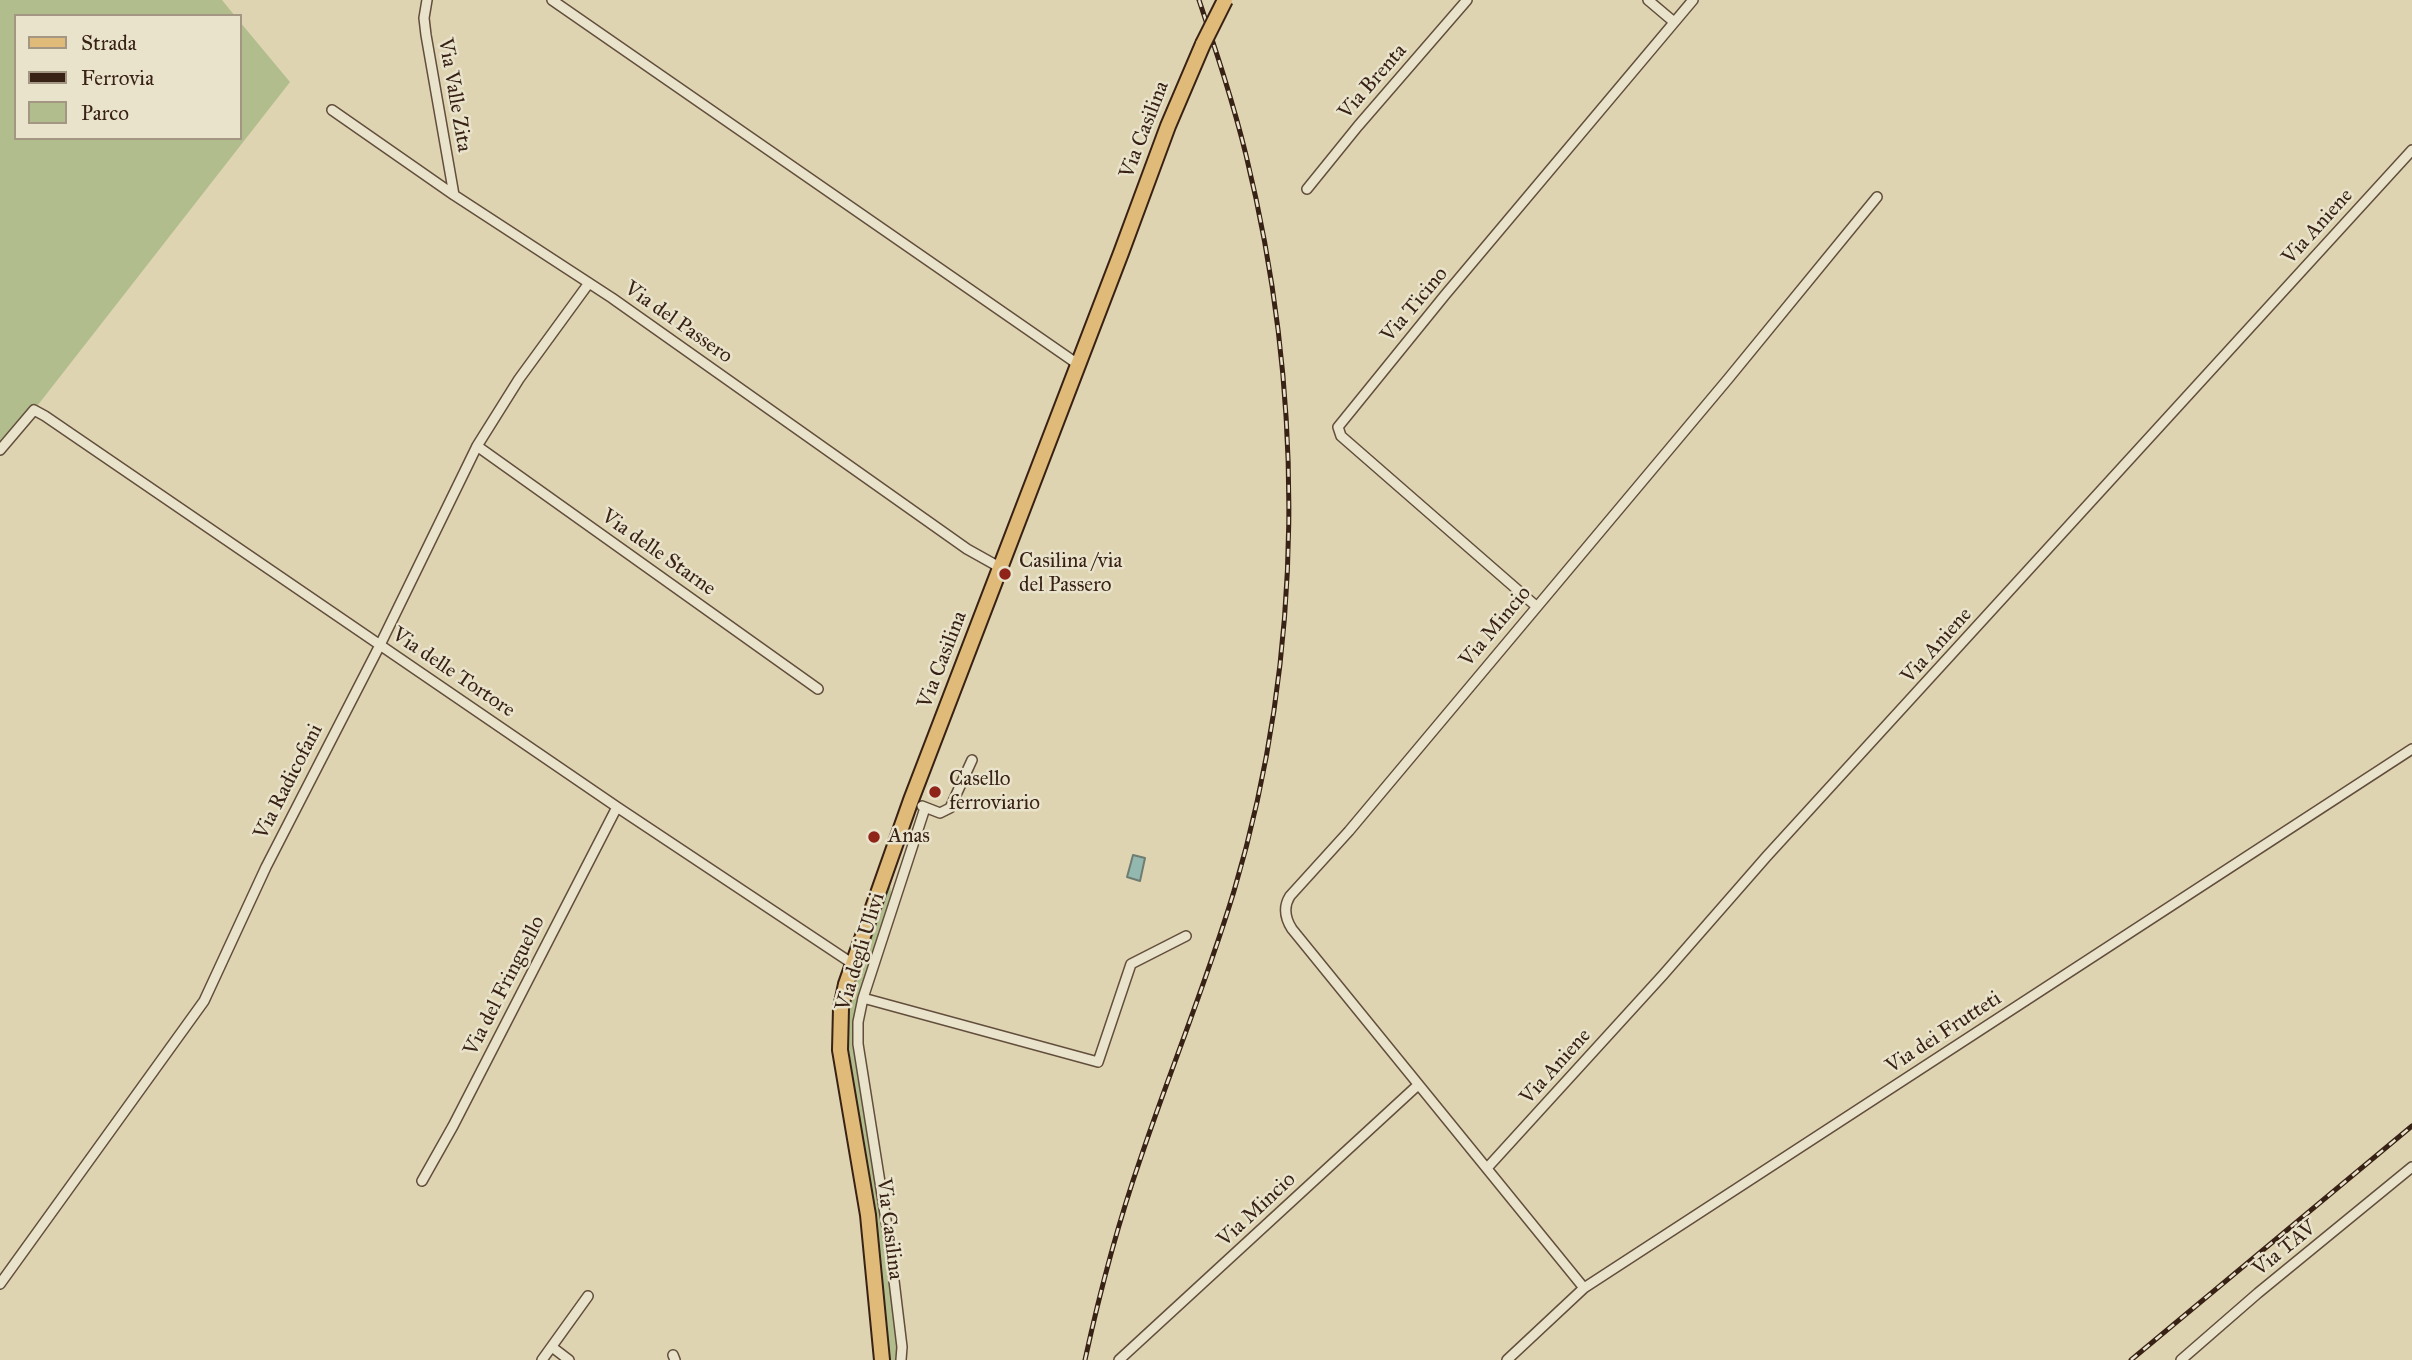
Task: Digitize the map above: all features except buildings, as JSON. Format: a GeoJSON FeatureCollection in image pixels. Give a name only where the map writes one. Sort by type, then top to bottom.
{"type":"FeatureCollection","features":[{"type":"Feature","properties":{"kind":"main road","name":"Via Casilina"},"geometry":{"type":"LineString","coordinates":[[882,1360],[867,1215],[839,1042],[841,1007],[853,964],[911,800],[1079,365],[1168,125],[1225,0]]}},
{"type":"Feature","properties":{"kind":"street","name":"Via Valle Zita"},"geometry":{"type":"LineString","coordinates":[[427,0],[424,18],[426,35],[454,195]]}},
{"type":"Feature","properties":{"kind":"street"},"geometry":{"type":"LineString","coordinates":[[552,0],[1079,365]]}},
{"type":"Feature","properties":{"kind":"street","name":"Via Brenta"},"geometry":{"type":"LineString","coordinates":[[1307,189],[1467,0]]}},
{"type":"Feature","properties":{"kind":"street"},"geometry":{"type":"LineString","coordinates":[[1648,0],[1674,22]]}},
{"type":"Feature","properties":{"kind":"street","name":"Via Ticino"},"geometry":{"type":"LineString","coordinates":[[1536,606],[1341,436],[1338,427],[1445,295],[1693,0]]}},
{"type":"Feature","properties":{"kind":"street","name":"Via del Passero"},"geometry":{"type":"LineString","coordinates":[[332,110],[454,195],[589,283],[967,549],[1001,568]]}},
{"type":"Feature","properties":{"kind":"street","name":"Via Aniene"},"geometry":{"type":"LineString","coordinates":[[1488,1167],[1767,856],[2412,150]]}},
{"type":"Feature","properties":{"kind":"street","name":"Via Mincio"},"geometry":{"type":"LineString","coordinates":[[1584,1288],[1292,929],[1286,918],[1286,904],[1728,379],[1877,197]]}},
{"type":"Feature","properties":{"kind":"street","name":"Via Radicofani"},"geometry":{"type":"LineString","coordinates":[[0,1284],[204,1001],[277,844],[380,645],[477,446],[519,379],[589,283]]}},
{"type":"Feature","properties":{"kind":"street","name":"Via delle Tortore"},"geometry":{"type":"LineString","coordinates":[[0,450],[34,410],[617,807],[853,964]]}},
{"type":"Feature","properties":{"kind":"street","name":"Via delle Starne"},"geometry":{"type":"LineString","coordinates":[[477,446],[818,689]]}},
{"type":"Feature","properties":{"kind":"street","name":"Via dei Frutteti"},"geometry":{"type":"LineString","coordinates":[[1507,1360],[1584,1288],[2412,749]]}},
{"type":"Feature","properties":{"kind":"street"},"geometry":{"type":"LineString","coordinates":[[911,800],[940,813],[950,808],[972,760]]}},
{"type":"Feature","properties":{"kind":"street","name":"Via del Fringuello"},"geometry":{"type":"LineString","coordinates":[[422,1181],[617,807]]}},
{"type":"Feature","properties":{"kind":"street","name":"Via degli Ulivi"},"geometry":{"type":"LineString","coordinates":[[901,1360],[902,1347],[890,1239],[858,1044],[858,1022],[863,998],[925,808]]}},
{"type":"Feature","properties":{"kind":"street"},"geometry":{"type":"LineString","coordinates":[[863,998],[1098,1062],[1131,964],[1186,936]]}},
{"type":"Feature","properties":{"kind":"street","name":"Via Mincio"},"geometry":{"type":"LineString","coordinates":[[1119,1360],[1418,1084]]}},
{"type":"Feature","properties":{"kind":"street","name":"Via TAV"},"geometry":{"type":"LineString","coordinates":[[2181,1360],[2412,1167]]}},
{"type":"Feature","properties":{"kind":"street"},"geometry":{"type":"LineString","coordinates":[[542,1360],[588,1296]]}},
{"type":"Feature","properties":{"kind":"street"},"geometry":{"type":"LineString","coordinates":[[552,1347],[569,1360]]}},
{"type":"Feature","properties":{"kind":"green space"},"geometry":{"type":"Polygon","coordinates":[[[0,0],[222,0],[233,14],[14,14],[14,140],[242,140],[242,24],[290,82],[34,410],[5,444],[0,441],[0,0]]]}},
{"type":"Feature","properties":{"kind":"green space"},"geometry":{"type":"Polygon","coordinates":[[[889,878],[892,900],[856,1022],[898,1360],[889,1360],[875,1220],[845,1024],[851,988],[889,878]]]}},
{"type":"Feature","properties":{"kind":"water"},"geometry":{"type":"Polygon","coordinates":[[[1133,855],[1145,858],[1140,881],[1127,877],[1133,855]]]}},
{"type":"Feature","properties":{"kind":"railway"},"geometry":{"type":"LineString","coordinates":[[1085,1360],[1125,1207],[1234,891],[1257,801],[1274,709],[1285,617],[1289,524],[1287,431],[1279,338],[1265,246],[1246,155],[1199,0]]}},
{"type":"Feature","properties":{"kind":"railway"},"geometry":{"type":"LineString","coordinates":[[2131,1360],[2412,1126]]}},
{"type":"Feature","properties":{"kind":"place","name":"Casilina /via del Passero"},"geometry":{"type":"Point","coordinates":[1005,574]}},
{"type":"Feature","properties":{"kind":"place","name":"Casello ferroviario"},"geometry":{"type":"Point","coordinates":[935,792]}},
{"type":"Feature","properties":{"kind":"place","name":"Anas"},"geometry":{"type":"Point","coordinates":[874,837]}}]}
